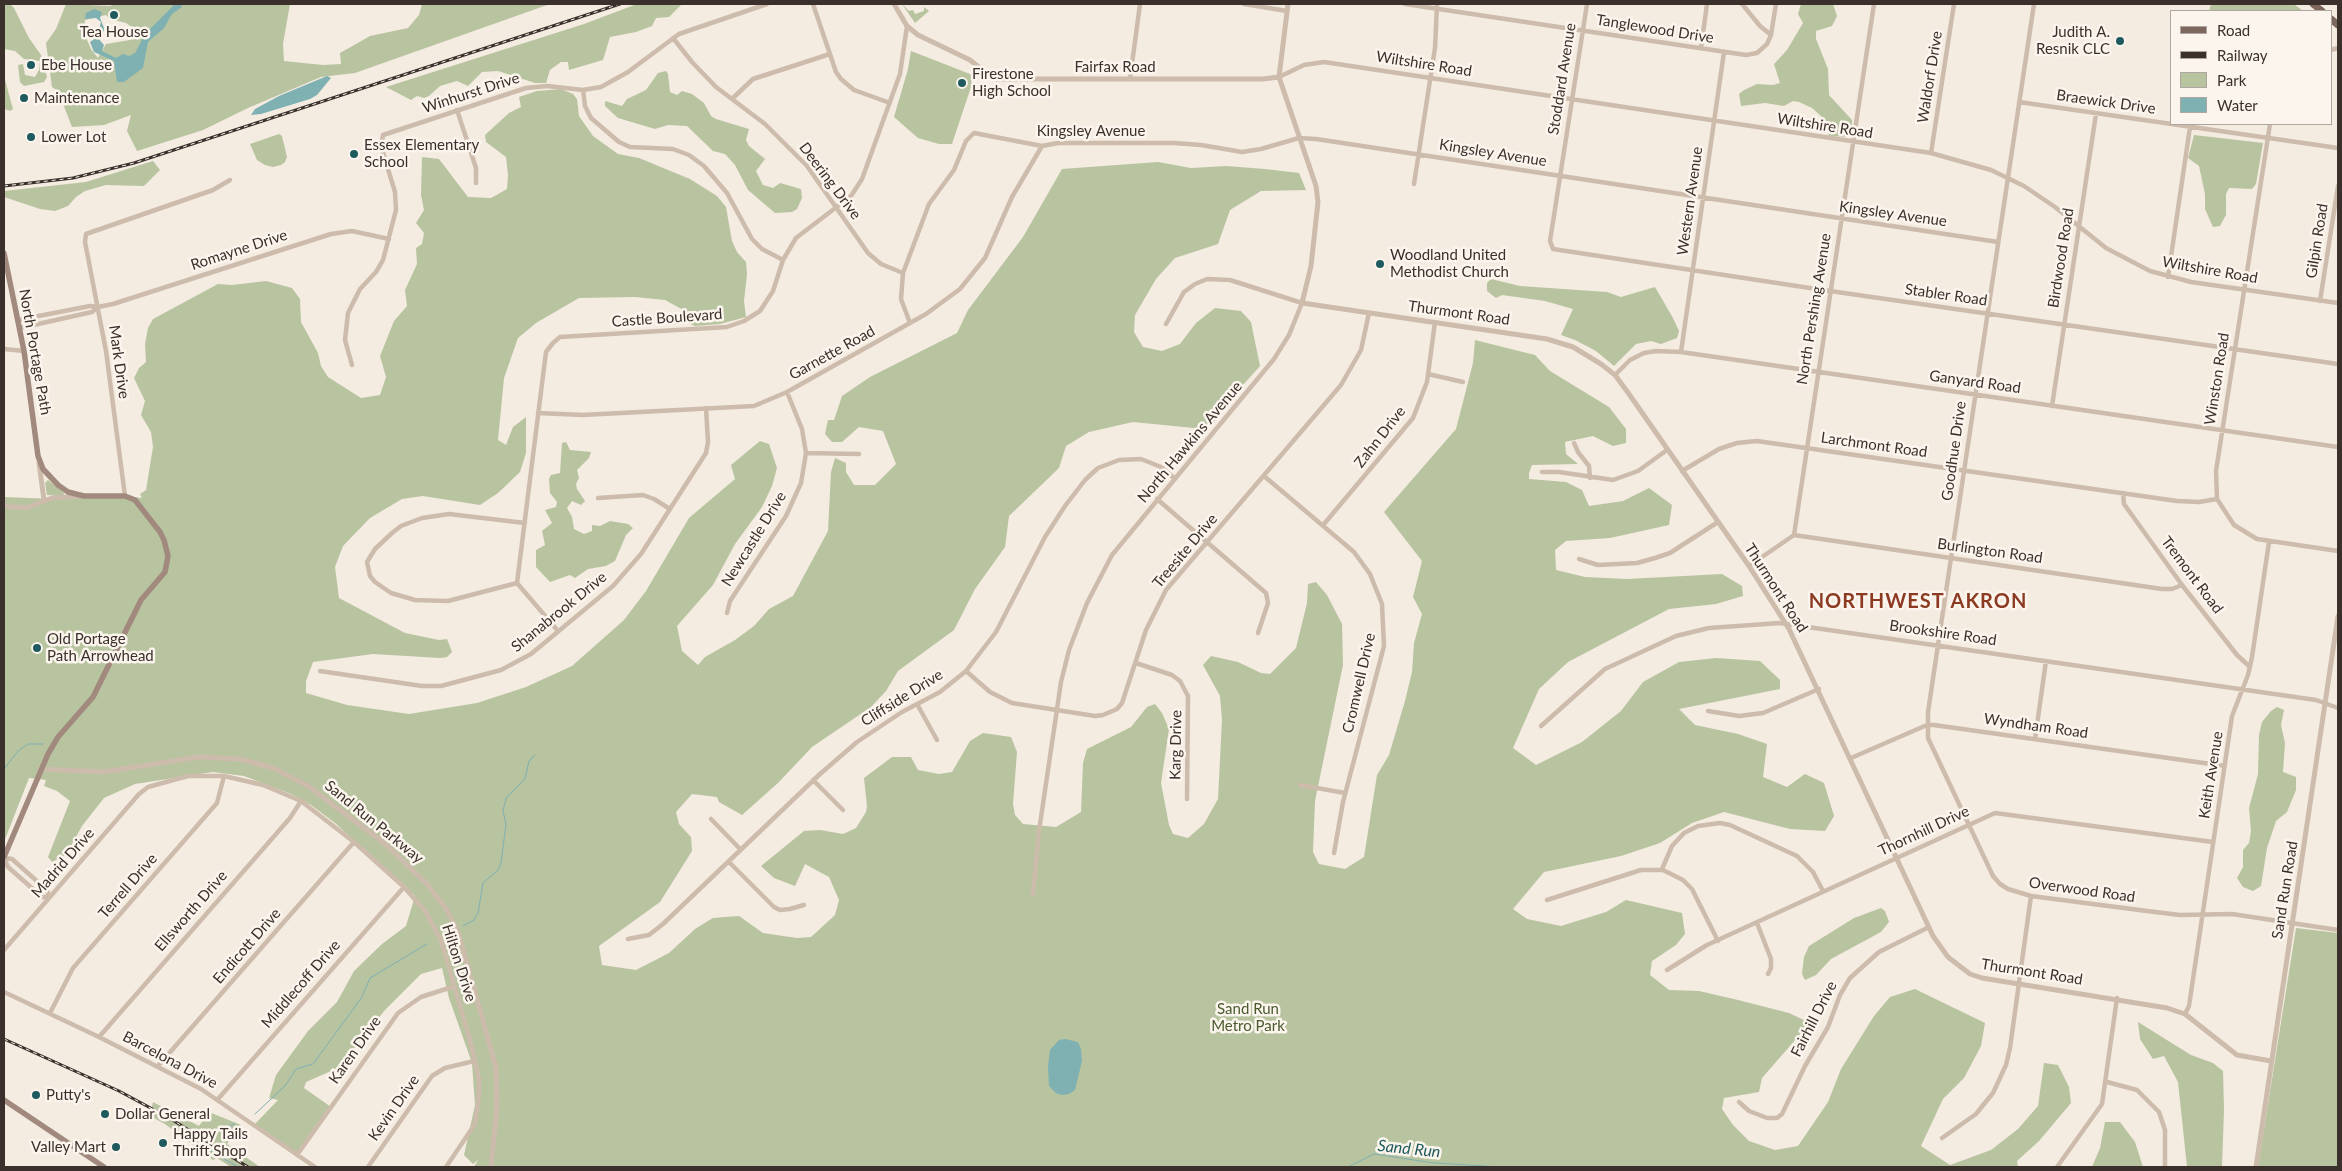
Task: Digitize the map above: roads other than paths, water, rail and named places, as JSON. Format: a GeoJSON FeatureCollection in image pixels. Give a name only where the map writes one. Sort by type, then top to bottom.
{"type":"FeatureCollection","features":[{"type":"Feature","properties":{"kind":"main road","name":"North Portage Path"},"geometry":{"type":"LineString","coordinates":[[4,253],[24,351],[38,456],[43,469],[58,485],[68,492],[84,496],[125,496]]}},
{"type":"Feature","properties":{"kind":"main road"},"geometry":{"type":"LineString","coordinates":[[4,858],[40,769],[58,737],[93,697],[141,600],[165,572],[168,556],[164,540],[139,503],[125,496]]}},
{"type":"Feature","properties":{"kind":"main road"},"geometry":{"type":"LineString","coordinates":[[4,1100],[104,1167]]}},
{"type":"Feature","properties":{"kind":"street","name":"Winhurst Drive"},"geometry":{"type":"LineString","coordinates":[[389,239],[397,202],[381,146],[383,135],[532,87],[547,86],[583,90],[596,88],[613,82],[685,31],[767,4]]}},
{"type":"Feature","properties":{"kind":"street"},"geometry":{"type":"LineString","coordinates":[[813,4],[836,72],[848,85],[890,103]]}},
{"type":"Feature","properties":{"kind":"street"},"geometry":{"type":"LineString","coordinates":[[894,4],[907,26]]}},
{"type":"Feature","properties":{"kind":"street"},"geometry":{"type":"LineString","coordinates":[[1130,79],[1140,4]]}},
{"type":"Feature","properties":{"kind":"street"},"geometry":{"type":"LineString","coordinates":[[1244,4],[1287,11]]}},
{"type":"Feature","properties":{"kind":"street","name":"North Hawkins Avenue"},"geometry":{"type":"LineString","coordinates":[[1032,894],[1056,710],[1069,650],[1087,603],[1112,555],[1174,478],[1269,366],[1289,335],[1302,303],[1311,267],[1318,213],[1316,186],[1279,77],[1288,4]]}},
{"type":"Feature","properties":{"kind":"street","name":"Tanglewood Drive"},"geometry":{"type":"LineString","coordinates":[[1405,4],[1437,6],[1746,55],[1757,53],[1767,44],[1772,35]]}},
{"type":"Feature","properties":{"kind":"street","name":"Stoddard Avenue"},"geometry":{"type":"LineString","coordinates":[[1551,246],[1550,241],[1586,4]]}},
{"type":"Feature","properties":{"kind":"street"},"geometry":{"type":"LineString","coordinates":[[1701,48],[1707,4]]}},
{"type":"Feature","properties":{"kind":"street"},"geometry":{"type":"LineString","coordinates":[[1742,4],[1760,26],[1772,35],[1776,4]]}},
{"type":"Feature","properties":{"kind":"street","name":"North Pershing Avenue"},"geometry":{"type":"LineString","coordinates":[[1794,535],[1817,372],[1874,4]]}},
{"type":"Feature","properties":{"kind":"street","name":"Waldorf Drive"},"geometry":{"type":"LineString","coordinates":[[1931,153],[1954,4]]}},
{"type":"Feature","properties":{"kind":"street","name":"Goodhue Drive"},"geometry":{"type":"LineString","coordinates":[[1927,725],[1986,313],[2034,4]]}},
{"type":"Feature","properties":{"kind":"street"},"geometry":{"type":"LineString","coordinates":[[1414,184],[1438,26],[1437,6]]}},
{"type":"Feature","properties":{"kind":"street","name":"Fairfax Road"},"geometry":{"type":"LineString","coordinates":[[907,26],[925,40],[970,60],[990,76],[997,78],[1263,79],[1279,77]]}},
{"type":"Feature","properties":{"kind":"street","name":"Castle Boulevard"},"geometry":{"type":"LineString","coordinates":[[517,583],[543,360],[548,349],[556,340],[567,336],[713,329],[737,324],[753,316],[766,303],[773,291],[783,260],[790,246],[803,231],[850,196],[862,179],[902,66],[907,26]]}},
{"type":"Feature","properties":{"kind":"street","name":"Deering Drive"},"geometry":{"type":"LineString","coordinates":[[673,38],[692,62],[716,87],[733,98],[777,135],[807,166],[868,253],[881,264],[903,273]]}},
{"type":"Feature","properties":{"kind":"street","name":"Western Avenue"},"geometry":{"type":"LineString","coordinates":[[1681,352],[1724,52]]}},
{"type":"Feature","properties":{"kind":"street"},"geometry":{"type":"LineString","coordinates":[[733,98],[752,80],[830,54]]}},
{"type":"Feature","properties":{"kind":"street","name":"Wiltshire Road"},"geometry":{"type":"LineString","coordinates":[[1279,77],[1304,65],[1324,62],[1931,153],[1974,164],[2008,178],[2044,199],[2120,257],[2168,277],[2338,303]]}},
{"type":"Feature","properties":{"kind":"street"},"geometry":{"type":"LineString","coordinates":[[583,90],[585,106],[591,118],[618,142],[630,147],[673,150],[697,160],[727,193],[752,239],[762,249],[783,260]]}},
{"type":"Feature","properties":{"kind":"street","name":"Braewick Drive"},"geometry":{"type":"LineString","coordinates":[[2019,102],[2170,124]]}},
{"type":"Feature","properties":{"kind":"street"},"geometry":{"type":"LineString","coordinates":[[457,110],[476,168],[476,183]]}},
{"type":"Feature","properties":{"kind":"street","name":"Birdwood Road"},"geometry":{"type":"LineString","coordinates":[[2052,406],[2096,114]]}},
{"type":"Feature","properties":{"kind":"street","name":"Braewick Drive"},"geometry":{"type":"LineString","coordinates":[[2176,125],[2338,148]]}},
{"type":"Feature","properties":{"kind":"street","name":"Winston Road"},"geometry":{"type":"LineString","coordinates":[[2217,499],[2215,479],[2270,125]]}},
{"type":"Feature","properties":{"kind":"street"},"geometry":{"type":"LineString","coordinates":[[2168,277],[2190,127]]}},
{"type":"Feature","properties":{"kind":"street","name":"Kingsley Avenue"},"geometry":{"type":"LineString","coordinates":[[903,273],[933,197],[954,170],[969,138],[974,133],[1042,146],[1058,144],[1174,143],[1242,152],[1261,150],[1299,138],[1998,242]]}},
{"type":"Feature","properties":{"kind":"street","name":"Garnette Road"},"geometry":{"type":"LineString","coordinates":[[538,413],[583,415],[754,406],[787,392],[941,305],[975,272],[996,237],[1012,198],[1042,146]]}},
{"type":"Feature","properties":{"kind":"street","name":"Mark Drive"},"geometry":{"type":"LineString","coordinates":[[125,496],[98,307],[84,242],[86,234],[213,190],[230,180]]}},
{"type":"Feature","properties":{"kind":"street","name":"Gilpin Road"},"geometry":{"type":"LineString","coordinates":[[2320,300],[2338,186]]}},
{"type":"Feature","properties":{"kind":"street","name":"Romayne Drive"},"geometry":{"type":"LineString","coordinates":[[18,320],[90,306],[98,307],[138,297],[331,234],[352,231],[389,239]]}},
{"type":"Feature","properties":{"kind":"street"},"geometry":{"type":"LineString","coordinates":[[352,365],[346,340],[348,313],[360,289],[380,266],[389,239]]}},
{"type":"Feature","properties":{"kind":"street","name":"Stabler Road"},"geometry":{"type":"LineString","coordinates":[[1551,246],[1557,250],[1830,291],[2338,364]]}},
{"type":"Feature","properties":{"kind":"street"},"geometry":{"type":"LineString","coordinates":[[903,273],[901,299],[910,323]]}},
{"type":"Feature","properties":{"kind":"street","name":"Thurmont Road"},"geometry":{"type":"LineString","coordinates":[[1166,324],[1184,292],[1195,284],[1207,279],[1230,280],[1302,303],[1558,342],[1587,354],[1615,375],[1749,566],[1786,624],[1819,688],[1929,927],[1948,957],[1964,970],[1982,978],[2118,998],[2167,1008],[2185,1014],[2237,1055],[2271,1062]]}},
{"type":"Feature","properties":{"kind":"street","name":"Romayne Drive"},"geometry":{"type":"LineString","coordinates":[[20,328],[92,312],[98,307]]}},
{"type":"Feature","properties":{"kind":"street","name":"Treesite Drive"},"geometry":{"type":"LineString","coordinates":[[966,670],[1001,698],[1012,703],[1095,716],[1103,716],[1117,709],[1122,703],[1154,610],[1166,590],[1348,374],[1364,342],[1369,313]]}},
{"type":"Feature","properties":{"kind":"street","name":"Zahn Drive"},"geometry":{"type":"LineString","coordinates":[[1324,524],[1413,418],[1424,393],[1435,322]]}},
{"type":"Feature","properties":{"kind":"street"},"geometry":{"type":"LineString","coordinates":[[4,349],[24,351]]}},
{"type":"Feature","properties":{"kind":"street","name":"Ganyard Road"},"geometry":{"type":"LineString","coordinates":[[1615,375],[1630,360],[1644,354],[1656,351],[1681,352],[2338,447]]}},
{"type":"Feature","properties":{"kind":"street"},"geometry":{"type":"LineString","coordinates":[[1428,374],[1463,382]]}},
{"type":"Feature","properties":{"kind":"street","name":"Newcastle Drive"},"geometry":{"type":"LineString","coordinates":[[727,613],[730,601],[786,516],[798,494],[806,453],[802,429],[787,392]]}},
{"type":"Feature","properties":{"kind":"street","name":"Shanabrook Drive"},"geometry":{"type":"LineString","coordinates":[[320,671],[422,686],[448,685],[511,666],[531,654],[628,570],[706,453],[708,442],[706,408]]}},
{"type":"Feature","properties":{"kind":"street","name":"Larchmont Road"},"geometry":{"type":"LineString","coordinates":[[1682,471],[1719,449],[1737,443],[1757,441],[2184,501],[2217,499]]}},
{"type":"Feature","properties":{"kind":"street"},"geometry":{"type":"LineString","coordinates":[[1574,443],[1589,466],[1590,478]]}},
{"type":"Feature","properties":{"kind":"street"},"geometry":{"type":"LineString","coordinates":[[1542,472],[1559,472],[1613,480],[1628,476],[1667,450]]}},
{"type":"Feature","properties":{"kind":"street"},"geometry":{"type":"LineString","coordinates":[[806,453],[859,454]]}},
{"type":"Feature","properties":{"kind":"street","name":"North Portage Path"},"geometry":{"type":"LineString","coordinates":[[38,456],[44,500]]}},
{"type":"Feature","properties":{"kind":"street","name":"Cliffside Drive"},"geometry":{"type":"LineString","coordinates":[[628,939],[649,935],[729,862],[813,780],[857,742],[917,704],[940,692],[966,670],[996,632],[1045,537],[1085,480],[1107,463],[1132,458],[1161,467],[1174,478]]}},
{"type":"Feature","properties":{"kind":"street","name":"Cromwell Drive"},"geometry":{"type":"LineString","coordinates":[[1264,476],[1324,524],[1354,552],[1367,569],[1380,596],[1384,617],[1382,652],[1345,793],[1334,853]]}},
{"type":"Feature","properties":{"kind":"street","name":"Tremont Road"},"geometry":{"type":"LineString","coordinates":[[2123,493],[2124,504],[2182,585],[2237,655],[2250,667]]}},
{"type":"Feature","properties":{"kind":"street"},"geometry":{"type":"LineString","coordinates":[[598,498],[643,495],[654,498],[670,509]]}},
{"type":"Feature","properties":{"kind":"street"},"geometry":{"type":"LineString","coordinates":[[4,506],[26,508],[44,500],[84,496]]}},
{"type":"Feature","properties":{"kind":"street"},"geometry":{"type":"LineString","coordinates":[[1157,499],[1266,593],[1268,603],[1258,633]]}},
{"type":"Feature","properties":{"kind":"street"},"geometry":{"type":"LineString","coordinates":[[2217,499],[2234,525],[2252,536],[2270,542],[2338,551]]}},
{"type":"Feature","properties":{"kind":"street"},"geometry":{"type":"LineString","coordinates":[[525,523],[450,514],[422,518],[406,524],[392,533],[374,549],[367,562],[370,576],[375,582],[391,593],[415,600],[448,601],[517,583],[558,631]]}},
{"type":"Feature","properties":{"kind":"street"},"geometry":{"type":"LineString","coordinates":[[1579,560],[1598,565],[1637,563],[1678,548],[1718,522]]}},
{"type":"Feature","properties":{"kind":"street"},"geometry":{"type":"LineString","coordinates":[[1749,566],[1794,535]]}},
{"type":"Feature","properties":{"kind":"street","name":"Burlington Road"},"geometry":{"type":"LineString","coordinates":[[1794,535],[2162,589],[2172,589],[2182,585]]}},
{"type":"Feature","properties":{"kind":"street","name":"Keith Avenue"},"geometry":{"type":"LineString","coordinates":[[2185,1014],[2189,1006],[2232,716],[2250,667],[2270,542]]}},
{"type":"Feature","properties":{"kind":"street","name":"Sand Run Road"},"geometry":{"type":"LineString","coordinates":[[2256,1167],[2338,616]]}},
{"type":"Feature","properties":{"kind":"street","name":"Brookshire Road"},"geometry":{"type":"LineString","coordinates":[[1541,726],[1605,669],[1676,636],[1709,628],[1786,624],[2241,689],[2325,703],[2338,708]]}},
{"type":"Feature","properties":{"kind":"street"},"geometry":{"type":"LineString","coordinates":[[2035,739],[2046,661]]}},
{"type":"Feature","properties":{"kind":"street","name":"Karg Drive"},"geometry":{"type":"LineString","coordinates":[[1136,662],[1172,675],[1180,681],[1188,696],[1187,799]]}},
{"type":"Feature","properties":{"kind":"street"},"geometry":{"type":"LineString","coordinates":[[1708,711],[1739,716],[1763,713],[1819,688]]}},
{"type":"Feature","properties":{"kind":"street"},"geometry":{"type":"LineString","coordinates":[[917,704],[937,740]]}},
{"type":"Feature","properties":{"kind":"street"},"geometry":{"type":"LineString","coordinates":[[1851,758],[1927,725]]}},
{"type":"Feature","properties":{"kind":"street","name":"Wyndham Road"},"geometry":{"type":"LineString","coordinates":[[1927,725],[2225,766]]}},
{"type":"Feature","properties":{"kind":"street","name":"Overwood Road"},"geometry":{"type":"LineString","coordinates":[[1927,725],[1928,738],[1993,876],[2008,889],[2031,896],[2146,911],[2232,914],[2338,930]]}},
{"type":"Feature","properties":{"kind":"street","name":"Sand Run Parkway"},"geometry":{"type":"LineString","coordinates":[[40,769],[104,772],[198,757],[240,759],[273,768],[308,786],[384,843],[427,884],[447,910],[459,935],[496,1074],[497,1107],[491,1167]]}},
{"type":"Feature","properties":{"kind":"street","name":"Hilton Drive"},"geometry":{"type":"LineString","coordinates":[[142,792],[156,784],[188,776],[224,776],[263,785],[301,801],[354,842],[404,887],[424,911],[437,932],[455,986],[479,1087],[477,1121],[446,1167]]}},
{"type":"Feature","properties":{"kind":"street","name":"Terrell Drive"},"geometry":{"type":"LineString","coordinates":[[50,1013],[73,968],[217,803],[224,776]]}},
{"type":"Feature","properties":{"kind":"street"},"geometry":{"type":"LineString","coordinates":[[813,780],[843,810]]}},
{"type":"Feature","properties":{"kind":"street"},"geometry":{"type":"LineString","coordinates":[[1300,785],[1345,793]]}},
{"type":"Feature","properties":{"kind":"street","name":"Madrid Drive"},"geometry":{"type":"LineString","coordinates":[[4,950],[142,792]]}},
{"type":"Feature","properties":{"kind":"street","name":"Ellsworth Drive"},"geometry":{"type":"LineString","coordinates":[[99,1037],[290,818],[301,801]]}},
{"type":"Feature","properties":{"kind":"street","name":"Thornhill Drive"},"geometry":{"type":"LineString","coordinates":[[1666,970],[1718,940],[1996,813],[2213,842]]}},
{"type":"Feature","properties":{"kind":"street"},"geometry":{"type":"LineString","coordinates":[[711,820],[740,850]]}},
{"type":"Feature","properties":{"kind":"street"},"geometry":{"type":"LineString","coordinates":[[1662,869],[1672,846],[1684,833],[1705,824],[1726,824],[1797,856],[1813,872],[1823,892]]}},
{"type":"Feature","properties":{"kind":"street","name":"Endicott Drive"},"geometry":{"type":"LineString","coordinates":[[158,1066],[354,842]]}},
{"type":"Feature","properties":{"kind":"street"},"geometry":{"type":"LineString","coordinates":[[4,858],[12,859],[47,890],[49,897],[42,897],[8,867],[4,858]]}},
{"type":"Feature","properties":{"kind":"street"},"geometry":{"type":"LineString","coordinates":[[729,862],[774,908],[785,909],[804,904]]}},
{"type":"Feature","properties":{"kind":"street"},"geometry":{"type":"LineString","coordinates":[[1547,900],[1642,870],[1662,869],[1677,876],[1692,889],[1718,940]]}},
{"type":"Feature","properties":{"kind":"street","name":"Middlecoff Drive"},"geometry":{"type":"LineString","coordinates":[[218,1099],[404,887]]}},
{"type":"Feature","properties":{"kind":"street"},"geometry":{"type":"LineString","coordinates":[[1942,1138],[1976,1114],[1993,1094],[2000,1080],[2010,1048],[2031,896]]}},
{"type":"Feature","properties":{"kind":"street"},"geometry":{"type":"LineString","coordinates":[[1757,923],[1771,959],[1771,968],[1768,974]]}},
{"type":"Feature","properties":{"kind":"street","name":"Fairhill Drive"},"geometry":{"type":"LineString","coordinates":[[1739,1102],[1749,1111],[1767,1118],[1774,1119],[1782,1114],[1805,1066],[1828,1027],[1840,995],[1850,978],[1879,952],[1929,927]]}},
{"type":"Feature","properties":{"kind":"street","name":"Karen Drive"},"geometry":{"type":"LineString","coordinates":[[297,1155],[398,1013],[422,996],[455,986]]}},
{"type":"Feature","properties":{"kind":"street","name":"Barcelona Drive"},"geometry":{"type":"LineString","coordinates":[[4,992],[158,1066],[218,1099],[315,1167]]}},
{"type":"Feature","properties":{"kind":"street"},"geometry":{"type":"LineString","coordinates":[[2057,1167],[2102,1104],[2118,998]]}},
{"type":"Feature","properties":{"kind":"street","name":"Kevin Drive"},"geometry":{"type":"LineString","coordinates":[[368,1167],[432,1076],[445,1068],[474,1060]]}},
{"type":"Feature","properties":{"kind":"street"},"geometry":{"type":"LineString","coordinates":[[2106,1082],[2137,1090],[2159,1112],[2165,1130],[2165,1167]]}},
{"type":"Feature","properties":{"kind":"water"},"geometry":{"type":"Polygon","coordinates":[[[175,4],[181,4],[182,7],[172,14],[164,28],[148,42],[143,68],[124,82],[117,82],[114,61],[94,52],[90,42],[97,37],[101,22],[96,18],[85,19],[86,13],[94,9],[102,12],[100,18],[104,31],[98,38],[104,45],[102,51],[116,58],[123,54],[129,56],[135,53],[145,34],[175,4]]]}},
{"type":"Feature","properties":{"kind":"water"},"geometry":{"type":"Polygon","coordinates":[[[327,76],[331,78],[317,95],[310,99],[261,114],[251,115],[255,109],[279,96],[327,76]]]}},
{"type":"Feature","properties":{"kind":"water"},"geometry":{"type":"Polygon","coordinates":[[[1065,1039],[1078,1042],[1082,1061],[1075,1090],[1069,1094],[1062,1095],[1056,1093],[1049,1086],[1048,1066],[1050,1050],[1059,1040],[1065,1039]]]}},
{"type":"Feature","properties":{"kind":"waterway"},"geometry":{"type":"LineString","coordinates":[[4,769],[18,751],[28,744],[43,744]]}},
{"type":"Feature","properties":{"kind":"waterway"},"geometry":{"type":"LineString","coordinates":[[463,926],[474,920],[478,913],[483,883],[498,870],[501,863],[506,824],[503,811],[506,798],[525,779],[529,761],[535,755]]}},
{"type":"Feature","properties":{"kind":"waterway"},"geometry":{"type":"LineString","coordinates":[[4,801],[4,806]]}},
{"type":"Feature","properties":{"kind":"waterway"},"geometry":{"type":"LineString","coordinates":[[255,1114],[285,1086],[296,1069],[313,1064],[362,997],[370,978],[427,944]]}},
{"type":"Feature","properties":{"kind":"waterway"},"geometry":{"type":"LineString","coordinates":[[212,1131],[235,1124]]}},
{"type":"Feature","properties":{"kind":"waterway"},"geometry":{"type":"LineString","coordinates":[[205,1143],[205,1148],[238,1167]]}},
{"type":"Feature","properties":{"kind":"waterway","name":"Sand Run"},"geometry":{"type":"LineString","coordinates":[[1348,1167],[1374,1154],[1434,1163],[1501,1167]]}},
{"type":"Feature","properties":{"kind":"railway"},"geometry":{"type":"LineString","coordinates":[[4,186],[73,178],[134,163],[620,4]]}},
{"type":"Feature","properties":{"kind":"railway"},"geometry":{"type":"LineString","coordinates":[[4,1039],[119,1091],[171,1119],[248,1167]]}},
{"type":"Feature","properties":{"kind":"place","name":"Tea House"},"geometry":{"type":"Point","coordinates":[114,15]}},
{"type":"Feature","properties":{"kind":"place","name":"Judith A. Resnik CLC"},"geometry":{"type":"Point","coordinates":[2120,41]}},
{"type":"Feature","properties":{"kind":"place","name":"Ebe House"},"geometry":{"type":"Point","coordinates":[31,65]}},
{"type":"Feature","properties":{"kind":"place","name":"Firestone High School"},"geometry":{"type":"Point","coordinates":[962,83]}},
{"type":"Feature","properties":{"kind":"place","name":"Maintenance"},"geometry":{"type":"Point","coordinates":[24,98]}},
{"type":"Feature","properties":{"kind":"place","name":"Lower Lot"},"geometry":{"type":"Point","coordinates":[31,137]}},
{"type":"Feature","properties":{"kind":"place","name":"Essex Elementary School"},"geometry":{"type":"Point","coordinates":[354,154]}},
{"type":"Feature","properties":{"kind":"place","name":"Woodland United Methodist Church"},"geometry":{"type":"Point","coordinates":[1380,264]}},
{"type":"Feature","properties":{"kind":"place","name":"Old Portage Path Arrowhead"},"geometry":{"type":"Point","coordinates":[37,648]}},
{"type":"Feature","properties":{"kind":"place","name":"Putty's"},"geometry":{"type":"Point","coordinates":[36,1095]}},
{"type":"Feature","properties":{"kind":"place","name":"Dollar General"},"geometry":{"type":"Point","coordinates":[105,1114]}},
{"type":"Feature","properties":{"kind":"place","name":"Happy Tails Thrift Shop"},"geometry":{"type":"Point","coordinates":[163,1143]}},
{"type":"Feature","properties":{"kind":"place","name":"Valley Mart"},"geometry":{"type":"Point","coordinates":[116,1147]}},
{"type":"Feature","properties":{"kind":"district","name":"NORTHWEST AKRON"},"geometry":{"type":"Point","coordinates":[1918,602]}},
{"type":"Feature","properties":{"kind":"park label","name":"Sand Run Metro Park"},"geometry":{"type":"Point","coordinates":[1248,1018]}}]}
